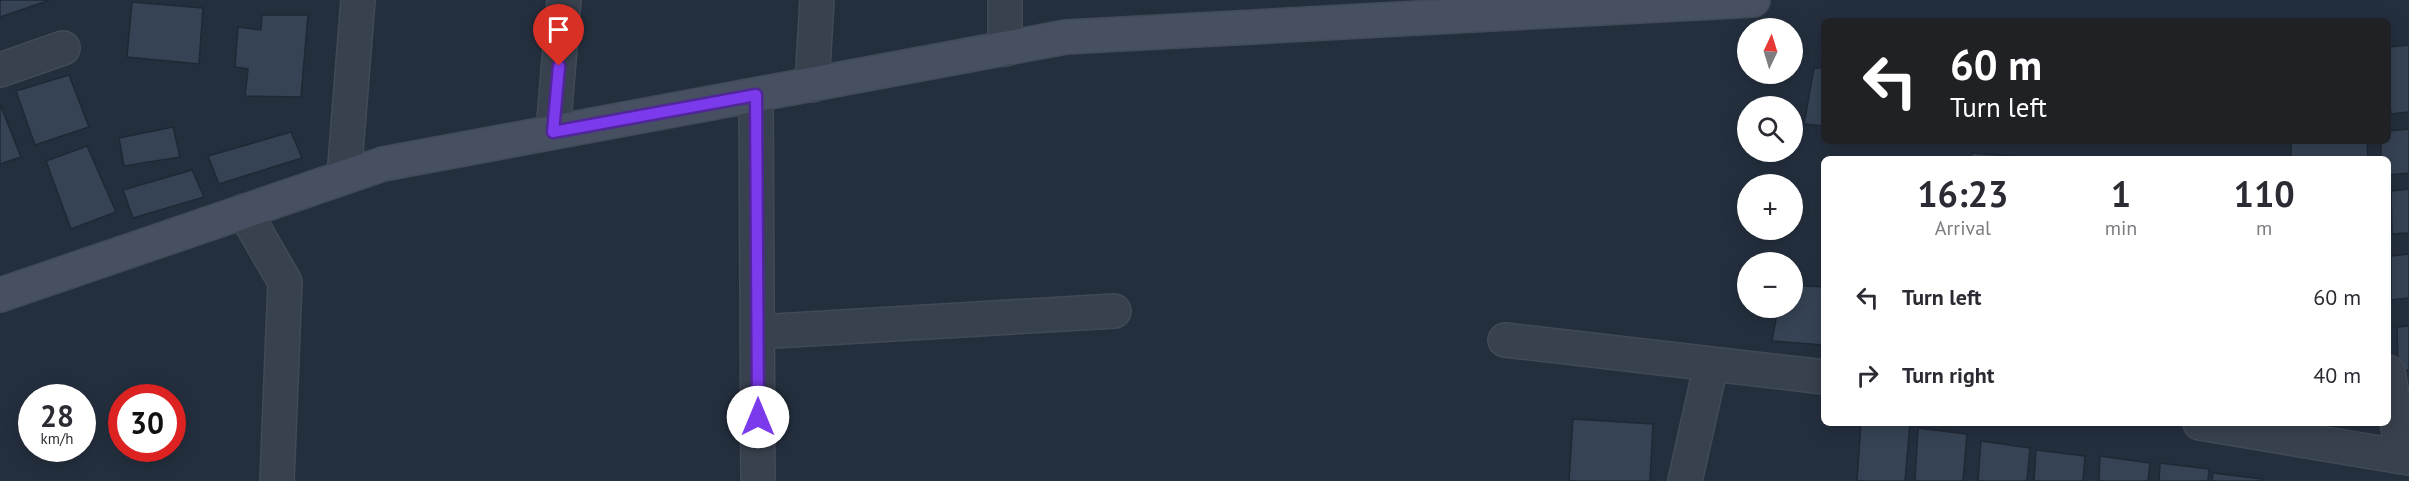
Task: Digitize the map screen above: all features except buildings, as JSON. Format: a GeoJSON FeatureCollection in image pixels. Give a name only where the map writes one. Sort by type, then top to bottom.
{"type":"FeatureCollection","features":[{"type":"Feature","properties":{"kind":"street"},"geometry":{"type":"LineString","coordinates":[[344,177],[358,0]]}},
{"type":"Feature","properties":{"kind":"street"},"geometry":{"type":"LineString","coordinates":[[553,132],[564,0]]}},
{"type":"Feature","properties":{"kind":"street"},"geometry":{"type":"LineString","coordinates":[[812,84],[817,0]]}},
{"type":"Feature","properties":{"kind":"street"},"geometry":{"type":"LineString","coordinates":[[1005,0],[1005,49]]}},
{"type":"Feature","properties":{"kind":"street"},"geometry":{"type":"LineString","coordinates":[[0,295],[383,164],[1066,37],[1753,0]]}},
{"type":"Feature","properties":{"kind":"street"},"geometry":{"type":"LineString","coordinates":[[0,70],[63,48]]}},
{"type":"Feature","properties":{"kind":"street"},"geometry":{"type":"LineString","coordinates":[[756,95],[758,481]]}},
{"type":"Feature","properties":{"kind":"street"},"geometry":{"type":"LineString","coordinates":[[244,211],[285,282],[277,481]]}},
{"type":"Feature","properties":{"kind":"street"},"geometry":{"type":"LineString","coordinates":[[757,332],[1114,311]]}},
{"type":"Feature","properties":{"kind":"street"},"geometry":{"type":"LineString","coordinates":[[1504,340],[1821,377]]}},
{"type":"Feature","properties":{"kind":"street"},"geometry":{"type":"LineString","coordinates":[[1685,481],[1711,365]]}},
{"type":"Feature","properties":{"kind":"street"},"geometry":{"type":"LineString","coordinates":[[2218,426],[2406,457],[2391,386]]}},
{"type":"Feature","properties":{"kind":"route"},"geometry":{"type":"LineString","coordinates":[[559,66],[553,132],[756,95],[758,417]]}}]}
